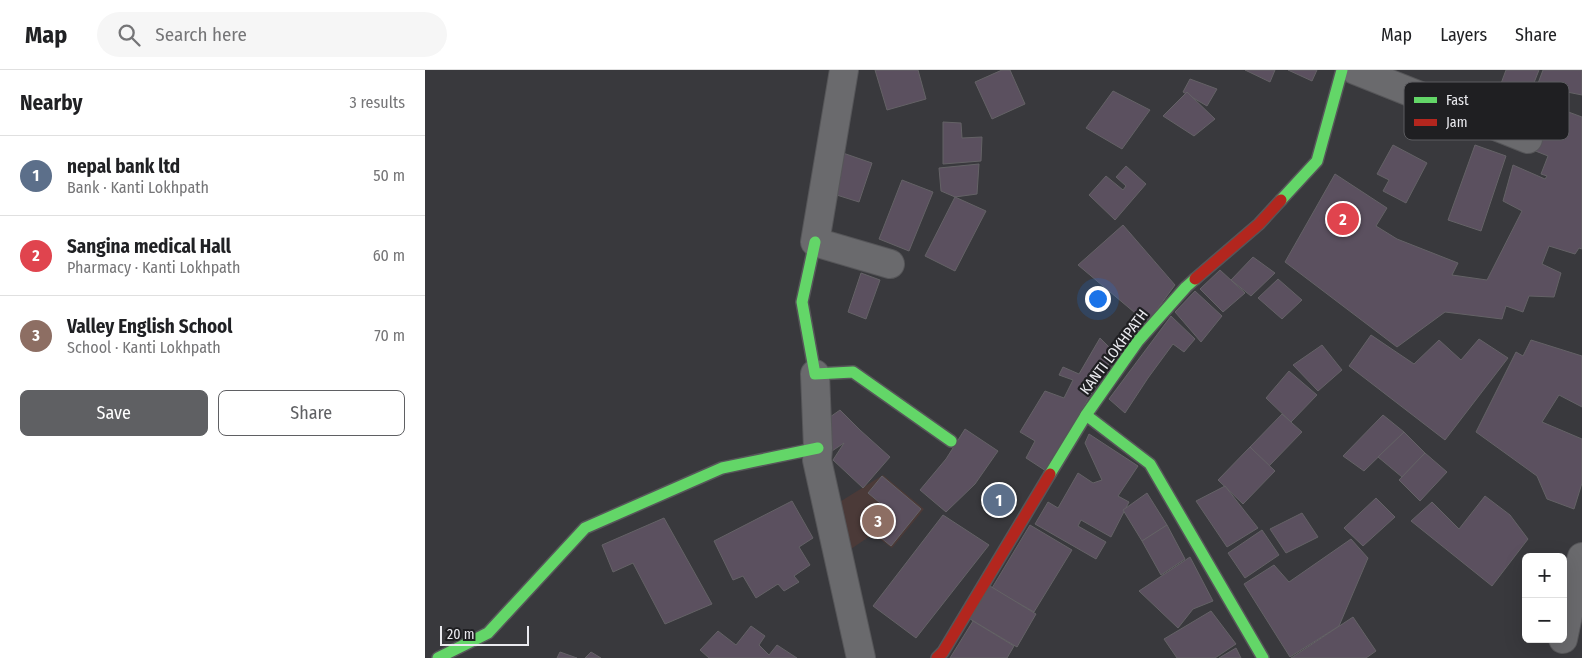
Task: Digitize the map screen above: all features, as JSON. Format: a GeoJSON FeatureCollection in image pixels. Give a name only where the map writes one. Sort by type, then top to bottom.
{"type":"FeatureCollection","features":[{"type":"Feature","properties":{"kind":"street"},"geometry":{"type":"LineString","coordinates":[[844,70],[815,242],[802,302],[815,374],[817,460],[861,658]]}},
{"type":"Feature","properties":{"kind":"street","name":"KANTI LOKHPATH"},"geometry":{"type":"LineString","coordinates":[[1263,658],[1149,464],[1086,415],[1138,341],[1186,286],[1259,224],[1317,161],[1342,70]]}},
{"type":"Feature","properties":{"kind":"street"},"geometry":{"type":"LineString","coordinates":[[1355,70],[1404,90]]}},
{"type":"Feature","properties":{"kind":"street"},"geometry":{"type":"LineString","coordinates":[[815,242],[890,264]]}},
{"type":"Feature","properties":{"kind":"street"},"geometry":{"type":"LineString","coordinates":[[815,374],[853,372],[951,441]]}},
{"type":"Feature","properties":{"kind":"street"},"geometry":{"type":"LineString","coordinates":[[937,658],[943,652],[1086,415]]}},
{"type":"Feature","properties":{"kind":"street"},"geometry":{"type":"LineString","coordinates":[[438,658],[487,633],[585,528],[722,468],[818,448]]}},
{"type":"Feature","properties":{"kind":"street"},"geometry":{"type":"LineString","coordinates":[[1567,620],[1582,557]]}},
{"type":"Feature","properties":{"kind":"street"},"geometry":{"type":"LineString","coordinates":[[1559,658],[1562,643]]}},
{"type":"Feature","properties":{"kind":"shaded area"},"geometry":{"type":"Polygon","coordinates":[[[883,475],[924,509],[892,548],[873,534],[851,549],[838,503],[883,475]]]}},
{"type":"Feature","properties":{"kind":"building"},"geometry":{"type":"Polygon","coordinates":[[[875,70],[918,70],[926,99],[887,110],[875,70]]]}},
{"type":"Feature","properties":{"kind":"building"},"geometry":{"type":"Polygon","coordinates":[[[1002,70],[1010,70],[1025,104],[992,119],[975,82],[1002,70]]]}},
{"type":"Feature","properties":{"kind":"building"},"geometry":{"type":"Polygon","coordinates":[[[1245,70],[1275,70],[1270,82],[1245,70]]]}},
{"type":"Feature","properties":{"kind":"building"},"geometry":{"type":"Polygon","coordinates":[[[1288,70],[1317,70],[1312,81],[1288,70]]]}},
{"type":"Feature","properties":{"kind":"building"},"geometry":{"type":"Polygon","coordinates":[[[1506,70],[1539,70],[1534,82],[1502,82],[1506,70]]]}},
{"type":"Feature","properties":{"kind":"building"},"geometry":{"type":"Polygon","coordinates":[[[1543,70],[1582,70],[1582,95],[1569,92],[1569,82],[1538,82],[1543,70]]]}},
{"type":"Feature","properties":{"kind":"building"},"geometry":{"type":"Polygon","coordinates":[[[1190,79],[1217,89],[1207,106],[1183,92],[1190,79]]]}},
{"type":"Feature","properties":{"kind":"building"},"geometry":{"type":"Polygon","coordinates":[[[1113,91],[1150,110],[1122,149],[1086,128],[1113,91]]]}},
{"type":"Feature","properties":{"kind":"building"},"geometry":{"type":"Polygon","coordinates":[[[1187,92],[1215,119],[1194,136],[1163,116],[1187,92]]]}},
{"type":"Feature","properties":{"kind":"building"},"geometry":{"type":"Polygon","coordinates":[[[1569,112],[1582,117],[1582,249],[1579,248],[1575,254],[1549,246],[1542,264],[1561,273],[1554,297],[1529,296],[1523,312],[1506,306],[1502,319],[1445,312],[1397,347],[1285,262],[1335,174],[1387,208],[1376,226],[1397,239],[1458,263],[1452,275],[1487,280],[1522,211],[1503,201],[1513,165],[1545,179],[1547,176],[1541,174],[1548,156],[1533,150],[1536,140],[1569,140],[1569,112]]]}},
{"type":"Feature","properties":{"kind":"building"},"geometry":{"type":"Polygon","coordinates":[[[943,122],[961,123],[962,138],[982,137],[981,161],[943,164],[943,122]]]}},
{"type":"Feature","properties":{"kind":"building"},"geometry":{"type":"Polygon","coordinates":[[[1393,145],[1427,163],[1406,203],[1383,191],[1389,180],[1377,174],[1393,145]]]}},
{"type":"Feature","properties":{"kind":"building"},"geometry":{"type":"Polygon","coordinates":[[[1475,145],[1506,156],[1481,231],[1448,220],[1475,145]]]}},
{"type":"Feature","properties":{"kind":"building"},"geometry":{"type":"Polygon","coordinates":[[[840,152],[872,163],[859,202],[827,192],[840,152]]]}},
{"type":"Feature","properties":{"kind":"building"},"geometry":{"type":"Polygon","coordinates":[[[979,164],[977,194],[955,197],[941,191],[939,168],[979,164]]]}},
{"type":"Feature","properties":{"kind":"building"},"geometry":{"type":"Polygon","coordinates":[[[1126,166],[1146,184],[1115,220],[1089,195],[1106,176],[1123,190],[1126,186],[1116,177],[1126,166]]]}},
{"type":"Feature","properties":{"kind":"building"},"geometry":{"type":"Polygon","coordinates":[[[902,180],[933,192],[909,251],[879,239],[902,180]]]}},
{"type":"Feature","properties":{"kind":"building"},"geometry":{"type":"Polygon","coordinates":[[[955,197],[986,211],[955,271],[925,256],[955,197]]]}},
{"type":"Feature","properties":{"kind":"building"},"geometry":{"type":"Polygon","coordinates":[[[1123,225],[1175,285],[1147,323],[1078,265],[1123,225]]]}},
{"type":"Feature","properties":{"kind":"building"},"geometry":{"type":"Polygon","coordinates":[[[1253,257],[1275,273],[1251,296],[1231,280],[1253,257]]]}},
{"type":"Feature","properties":{"kind":"building"},"geometry":{"type":"Polygon","coordinates":[[[1220,270],[1245,293],[1223,312],[1200,289],[1220,270]]]}},
{"type":"Feature","properties":{"kind":"building"},"geometry":{"type":"Polygon","coordinates":[[[861,273],[880,280],[866,319],[848,312],[861,273]]]}},
{"type":"Feature","properties":{"kind":"building"},"geometry":{"type":"Polygon","coordinates":[[[1278,279],[1302,300],[1282,319],[1258,298],[1278,279]]]}},
{"type":"Feature","properties":{"kind":"building"},"geometry":{"type":"Polygon","coordinates":[[[1195,291],[1222,316],[1201,342],[1175,312],[1195,291]]]}},
{"type":"Feature","properties":{"kind":"building"},"geometry":{"type":"Polygon","coordinates":[[[1171,316],[1195,339],[1184,352],[1173,344],[1125,413],[1109,399],[1171,316]]]}},
{"type":"Feature","properties":{"kind":"building"},"geometry":{"type":"Polygon","coordinates":[[[1371,335],[1414,364],[1439,340],[1461,360],[1479,339],[1508,358],[1445,440],[1349,366],[1371,335]]]}},
{"type":"Feature","properties":{"kind":"building"},"geometry":{"type":"Polygon","coordinates":[[[1100,338],[1115,353],[1046,471],[1026,458],[1035,441],[1020,432],[1045,391],[1064,398],[1073,380],[1059,375],[1063,367],[1079,374],[1100,338]]]}},
{"type":"Feature","properties":{"kind":"building"},"geometry":{"type":"Polygon","coordinates":[[[1531,340],[1582,356],[1582,407],[1559,395],[1542,422],[1582,439],[1582,483],[1574,509],[1547,499],[1537,476],[1476,432],[1516,352],[1523,356],[1531,340]]]}},
{"type":"Feature","properties":{"kind":"building"},"geometry":{"type":"Polygon","coordinates":[[[1322,345],[1342,370],[1318,391],[1293,365],[1322,345]]]}},
{"type":"Feature","properties":{"kind":"building"},"geometry":{"type":"Polygon","coordinates":[[[1289,371],[1317,395],[1291,422],[1266,398],[1289,371]]]}},
{"type":"Feature","properties":{"kind":"building"},"geometry":{"type":"Polygon","coordinates":[[[840,410],[890,457],[863,488],[833,460],[844,443],[826,455],[820,424],[840,410]]]}},
{"type":"Feature","properties":{"kind":"building"},"geometry":{"type":"Polygon","coordinates":[[[1282,414],[1302,432],[1269,466],[1250,447],[1282,414]]]}},
{"type":"Feature","properties":{"kind":"building"},"geometry":{"type":"Polygon","coordinates":[[[1383,415],[1404,432],[1364,471],[1343,456],[1383,415]]]}},
{"type":"Feature","properties":{"kind":"building"},"geometry":{"type":"Polygon","coordinates":[[[965,429],[998,451],[975,484],[946,512],[920,490],[946,459],[965,429]]]}},
{"type":"Feature","properties":{"kind":"building"},"geometry":{"type":"Polygon","coordinates":[[[1404,432],[1425,453],[1402,477],[1378,457],[1404,432]]]}},
{"type":"Feature","properties":{"kind":"building"},"geometry":{"type":"Polygon","coordinates":[[[1089,434],[1138,466],[1118,496],[1129,502],[1111,537],[1081,520],[1078,526],[1106,542],[1096,559],[1035,524],[1048,502],[1058,508],[1078,473],[1093,483],[1102,480],[1085,443],[1089,434]]]}},
{"type":"Feature","properties":{"kind":"building"},"geometry":{"type":"Polygon","coordinates":[[[1250,447],[1275,471],[1243,504],[1218,480],[1250,447]]]}},
{"type":"Feature","properties":{"kind":"building"},"geometry":{"type":"Polygon","coordinates":[[[1425,453],[1447,472],[1420,501],[1399,480],[1425,453]]]}},
{"type":"Feature","properties":{"kind":"building"},"geometry":{"type":"Polygon","coordinates":[[[882,476],[921,509],[891,546],[874,532],[891,512],[868,493],[882,476]]]}},
{"type":"Feature","properties":{"kind":"building"},"geometry":{"type":"Polygon","coordinates":[[[1225,486],[1258,528],[1227,547],[1196,501],[1225,486]]]}},
{"type":"Feature","properties":{"kind":"building"},"geometry":{"type":"Polygon","coordinates":[[[1147,493],[1167,525],[1142,541],[1123,510],[1147,493]]]}},
{"type":"Feature","properties":{"kind":"building"},"geometry":{"type":"Polygon","coordinates":[[[1485,496],[1510,515],[1528,539],[1492,586],[1411,521],[1432,502],[1459,529],[1485,496]]]}},
{"type":"Feature","properties":{"kind":"building"},"geometry":{"type":"Polygon","coordinates":[[[1376,498],[1395,517],[1363,546],[1344,528],[1376,498]]]}},
{"type":"Feature","properties":{"kind":"building"},"geometry":{"type":"Polygon","coordinates":[[[792,501],[813,538],[799,547],[810,565],[794,576],[799,582],[784,591],[778,584],[756,598],[743,576],[733,580],[714,541],[792,501]]]}},
{"type":"Feature","properties":{"kind":"building"},"geometry":{"type":"Polygon","coordinates":[[[1302,513],[1318,537],[1286,553],[1270,529],[1302,513]]]}},
{"type":"Feature","properties":{"kind":"building"},"geometry":{"type":"Polygon","coordinates":[[[943,515],[989,545],[916,638],[873,606],[943,515]]]}},
{"type":"Feature","properties":{"kind":"building"},"geometry":{"type":"Polygon","coordinates":[[[664,518],[712,604],[665,624],[633,563],[613,572],[602,545],[664,518]]]}},
{"type":"Feature","properties":{"kind":"building"},"geometry":{"type":"Polygon","coordinates":[[[1030,525],[1072,550],[1034,612],[992,588],[1030,525]]]}},
{"type":"Feature","properties":{"kind":"building"},"geometry":{"type":"Polygon","coordinates":[[[1167,525],[1185,559],[1161,575],[1142,541],[1167,525]]]}},
{"type":"Feature","properties":{"kind":"building"},"geometry":{"type":"Polygon","coordinates":[[[1262,530],[1279,555],[1245,578],[1228,553],[1262,530]]]}},
{"type":"Feature","properties":{"kind":"building"},"geometry":{"type":"Polygon","coordinates":[[[1351,539],[1368,558],[1339,626],[1290,657],[1244,584],[1274,565],[1289,582],[1351,539]]]}},
{"type":"Feature","properties":{"kind":"building"},"geometry":{"type":"Polygon","coordinates":[[[1190,557],[1213,601],[1193,609],[1178,628],[1139,591],[1190,557]]]}},
{"type":"Feature","properties":{"kind":"building"},"geometry":{"type":"Polygon","coordinates":[[[990,586],[1036,614],[1017,647],[970,619],[990,586]]]}},
{"type":"Feature","properties":{"kind":"building"},"geometry":{"type":"Polygon","coordinates":[[[1211,611],[1236,644],[1215,658],[1177,658],[1164,639],[1211,611]]]}},
{"type":"Feature","properties":{"kind":"building"},"geometry":{"type":"Polygon","coordinates":[[[1353,617],[1376,651],[1366,658],[1291,658],[1353,617]]]}},
{"type":"Feature","properties":{"kind":"building"},"geometry":{"type":"Polygon","coordinates":[[[973,621],[1014,646],[1007,658],[950,658],[973,621]]]}},
{"type":"Feature","properties":{"kind":"building"},"geometry":{"type":"Polygon","coordinates":[[[751,626],[765,636],[759,645],[769,655],[777,645],[797,658],[709,658],[700,650],[718,631],[736,645],[751,626]]]}},
{"type":"Feature","properties":{"kind":"building"},"geometry":{"type":"Polygon","coordinates":[[[1236,648],[1241,658],[1219,658],[1236,648]]]}},
{"type":"Feature","properties":{"kind":"building"},"geometry":{"type":"Polygon","coordinates":[[[560,652],[577,658],[557,658],[560,652]]]}},
{"type":"Feature","properties":{"kind":"building"},"geometry":{"type":"Polygon","coordinates":[[[591,652],[601,658],[585,658],[591,652]]]}},
{"type":"Feature","properties":{"kind":"traffic: fast"},"geometry":{"type":"LineString","coordinates":[[1281,200],[1317,161],[1342,70]]}},
{"type":"Feature","properties":{"kind":"traffic: fast"},"geometry":{"type":"LineString","coordinates":[[815,242],[802,302],[815,374],[853,372],[951,441]]}},
{"type":"Feature","properties":{"kind":"traffic: fast"},"geometry":{"type":"LineString","coordinates":[[1195,279],[1138,341],[1086,415],[1150,464],[1263,658]]}},
{"type":"Feature","properties":{"kind":"traffic: fast"},"geometry":{"type":"LineString","coordinates":[[1050,474],[1086,415]]}},
{"type":"Feature","properties":{"kind":"traffic: fast"},"geometry":{"type":"LineString","coordinates":[[438,658],[488,633],[585,528],[722,468],[818,448]]}},
{"type":"Feature","properties":{"kind":"traffic: jam"},"geometry":{"type":"LineString","coordinates":[[1195,279],[1259,224],[1281,200]]}},
{"type":"Feature","properties":{"kind":"traffic: jam"},"geometry":{"type":"LineString","coordinates":[[937,658],[943,652],[1050,474]]}},
{"type":"Feature","properties":{"kind":"place","name":"Sangina medical Hall"},"geometry":{"type":"Point","coordinates":[1343,219]}},
{"type":"Feature","properties":{"kind":"place","name":"nepal bank ltd"},"geometry":{"type":"Point","coordinates":[999,500]}},
{"type":"Feature","properties":{"kind":"place","name":"Valley English School"},"geometry":{"type":"Point","coordinates":[878,521]}}]}
